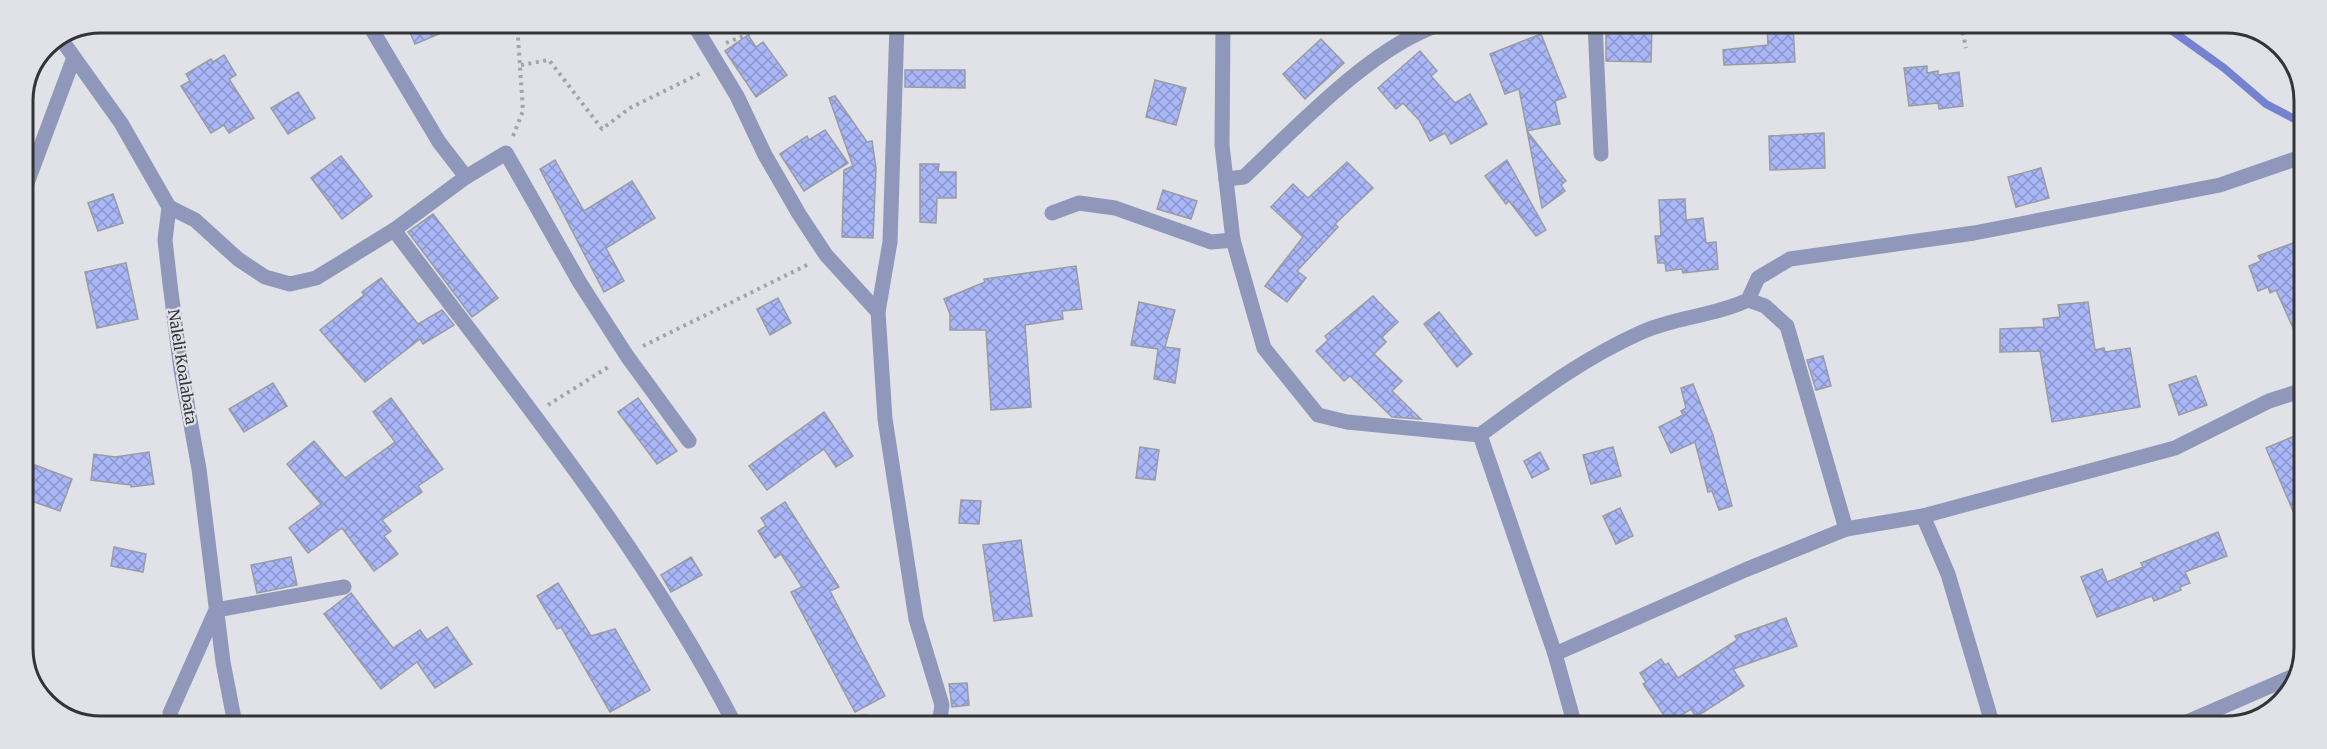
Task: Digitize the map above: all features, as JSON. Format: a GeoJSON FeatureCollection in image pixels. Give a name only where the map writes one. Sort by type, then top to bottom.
{"type":"FeatureCollection","features":[{"type":"Feature","properties":{"kind":"street"},"geometry":{"type":"LineString","coordinates":[[374,33],[439,142],[466,177]]}},
{"type":"Feature","properties":{"kind":"street"},"geometry":{"type":"LineString","coordinates":[[699,33],[737,96],[771,165],[826,255],[878,312]]}},
{"type":"Feature","properties":{"kind":"street"},"geometry":{"type":"LineString","coordinates":[[897,33],[890,242],[878,312],[885,419],[916,619],[942,705],[940,716]]}},
{"type":"Feature","properties":{"kind":"street"},"geometry":{"type":"LineString","coordinates":[[1223,33],[1222,145],[1233,240],[1264,348],[1318,415],[1347,422],[1480,435],[1561,376],[1644,331],[1731,309],[1748,300],[1758,278],[1790,259],[1974,233],[2220,185],[2294,159]]}},
{"type":"Feature","properties":{"kind":"street"},"geometry":{"type":"LineString","coordinates":[[1226,179],[1244,177],[1334,92],[1390,51],[1424,33]]}},
{"type":"Feature","properties":{"kind":"street"},"geometry":{"type":"LineString","coordinates":[[1595,33],[1601,154]]}},
{"type":"Feature","properties":{"kind":"street"},"geometry":{"type":"LineString","coordinates":[[64,44],[73,60],[121,123],[169,207],[195,220],[238,259],[265,277],[290,284],[316,278],[394,230],[466,177],[506,153],[580,283],[626,354],[689,441]]}},
{"type":"Feature","properties":{"kind":"street"},"geometry":{"type":"LineString","coordinates":[[33,165],[73,60]]}},
{"type":"Feature","properties":{"kind":"street"},"geometry":{"type":"LineString","coordinates":[[1052,213],[1079,202],[1106,207],[1211,242],[1233,240]]}},
{"type":"Feature","properties":{"kind":"street","name":"Naleli Koalabata"},"geometry":{"type":"LineString","coordinates":[[169,207],[166,251],[181,370],[199,469],[216,610],[234,716]]}},
{"type":"Feature","properties":{"kind":"street"},"geometry":{"type":"LineString","coordinates":[[394,230],[632,553],[708,672],[731,716]]}},
{"type":"Feature","properties":{"kind":"street"},"geometry":{"type":"LineString","coordinates":[[1748,300],[1765,306],[1787,326],[1798,371],[1846,529]]}},
{"type":"Feature","properties":{"kind":"street"},"geometry":{"type":"LineString","coordinates":[[1555,654],[1745,570],[1846,529],[1923,516],[2175,447],[2269,401],[2294,393]]}},
{"type":"Feature","properties":{"kind":"street"},"geometry":{"type":"LineString","coordinates":[[1480,435],[1555,654],[1572,716]]}},
{"type":"Feature","properties":{"kind":"street"},"geometry":{"type":"LineString","coordinates":[[1923,516],[1948,574],[1990,716]]}},
{"type":"Feature","properties":{"kind":"street"},"geometry":{"type":"LineString","coordinates":[[170,713],[216,610],[344,587]]}},
{"type":"Feature","properties":{"kind":"street"},"geometry":{"type":"LineString","coordinates":[[2201,716],[2286,679]]}},
{"type":"Feature","properties":{"kind":"path"},"geometry":{"type":"LineString","coordinates":[[506,153],[523,111],[518,33]]}},
{"type":"Feature","properties":{"kind":"path"},"geometry":{"type":"LineString","coordinates":[[521,65],[549,60],[602,129],[630,108],[688,81],[714,58],[727,42],[750,33]]}},
{"type":"Feature","properties":{"kind":"path"},"geometry":{"type":"LineString","coordinates":[[1963,33],[1966,48]]}},
{"type":"Feature","properties":{"kind":"path"},"geometry":{"type":"LineString","coordinates":[[532,415],[626,354],[826,255]]}},
{"type":"Feature","properties":{"kind":"building"},"geometry":{"type":"Polygon","coordinates":[[[410,33],[441,33],[415,44],[410,33]]]}},
{"type":"Feature","properties":{"kind":"building"},"geometry":{"type":"Polygon","coordinates":[[[1606,33],[1652,33],[1651,62],[1606,61],[1606,33]]]}},
{"type":"Feature","properties":{"kind":"building"},"geometry":{"type":"Polygon","coordinates":[[[1767,33],[1793,33],[1795,62],[1724,65],[1723,50],[1768,45],[1767,33]]]}},
{"type":"Feature","properties":{"kind":"building"},"geometry":{"type":"Polygon","coordinates":[[[1541,34],[1566,97],[1555,101],[1560,124],[1527,131],[1519,89],[1505,94],[1490,54],[1541,34]]]}},
{"type":"Feature","properties":{"kind":"building"},"geometry":{"type":"Polygon","coordinates":[[[748,35],[756,47],[763,42],[787,75],[756,97],[725,51],[748,35]]]}},
{"type":"Feature","properties":{"kind":"building"},"geometry":{"type":"Polygon","coordinates":[[[1321,39],[1344,63],[1305,99],[1283,74],[1321,39]]]}},
{"type":"Feature","properties":{"kind":"building"},"geometry":{"type":"Polygon","coordinates":[[[1420,51],[1437,71],[1431,76],[1455,103],[1470,94],[1487,124],[1451,144],[1445,133],[1430,141],[1419,120],[1403,103],[1396,109],[1378,88],[1420,51]]]}},
{"type":"Feature","properties":{"kind":"building"},"geometry":{"type":"Polygon","coordinates":[[[224,55],[236,75],[229,79],[254,118],[229,133],[224,125],[211,133],[181,86],[190,81],[186,74],[211,59],[213,62],[224,55]]]}},
{"type":"Feature","properties":{"kind":"building"},"geometry":{"type":"Polygon","coordinates":[[[1927,66],[1927,73],[1938,71],[1938,75],[1959,72],[1963,106],[1939,109],[1938,103],[1909,106],[1904,68],[1927,66]]]}},
{"type":"Feature","properties":{"kind":"building"},"geometry":{"type":"Polygon","coordinates":[[[905,70],[965,70],[965,88],[905,87],[905,70]]]}},
{"type":"Feature","properties":{"kind":"building"},"geometry":{"type":"Polygon","coordinates":[[[1155,80],[1186,88],[1176,125],[1146,117],[1155,80]]]}},
{"type":"Feature","properties":{"kind":"building"},"geometry":{"type":"Polygon","coordinates":[[[298,92],[315,118],[288,134],[271,108],[298,92]]]}},
{"type":"Feature","properties":{"kind":"building"},"geometry":{"type":"Polygon","coordinates":[[[835,96],[867,142],[872,141],[876,168],[873,238],[842,237],[844,170],[853,166],[829,98],[835,96]]]}},
{"type":"Feature","properties":{"kind":"building"},"geometry":{"type":"Polygon","coordinates":[[[825,130],[848,163],[804,191],[780,154],[807,136],[809,140],[825,130]]]}},
{"type":"Feature","properties":{"kind":"building"},"geometry":{"type":"Polygon","coordinates":[[[1527,131],[1566,181],[1561,185],[1565,191],[1542,208],[1527,131]]]}},
{"type":"Feature","properties":{"kind":"building"},"geometry":{"type":"Polygon","coordinates":[[[1824,133],[1825,168],[1770,170],[1769,136],[1824,133]]]}},
{"type":"Feature","properties":{"kind":"building"},"geometry":{"type":"Polygon","coordinates":[[[341,156],[372,196],[342,219],[311,178],[341,156]]]}},
{"type":"Feature","properties":{"kind":"building"},"geometry":{"type":"Polygon","coordinates":[[[555,160],[584,211],[632,181],[655,218],[606,248],[624,281],[604,292],[540,169],[555,160]]]}},
{"type":"Feature","properties":{"kind":"building"},"geometry":{"type":"Polygon","coordinates":[[[1507,160],[1546,230],[1536,236],[1509,201],[1506,204],[1485,176],[1507,160]]]}},
{"type":"Feature","properties":{"kind":"building"},"geometry":{"type":"Polygon","coordinates":[[[1347,162],[1373,188],[1335,224],[1338,227],[1297,271],[1306,278],[1287,302],[1265,286],[1303,237],[1271,207],[1293,184],[1308,198],[1347,162]]]}},
{"type":"Feature","properties":{"kind":"building"},"geometry":{"type":"Polygon","coordinates":[[[920,164],[939,164],[938,172],[956,172],[956,198],[937,198],[936,223],[920,222],[920,164]]]}},
{"type":"Feature","properties":{"kind":"building"},"geometry":{"type":"Polygon","coordinates":[[[2041,168],[2049,198],[2016,207],[2008,177],[2041,168]]]}},
{"type":"Feature","properties":{"kind":"building"},"geometry":{"type":"Polygon","coordinates":[[[1163,190],[1197,201],[1191,219],[1157,209],[1163,190]]]}},
{"type":"Feature","properties":{"kind":"building"},"geometry":{"type":"Polygon","coordinates":[[[113,194],[123,223],[98,231],[88,203],[113,194]]]}},
{"type":"Feature","properties":{"kind":"building"},"geometry":{"type":"Polygon","coordinates":[[[1685,199],[1686,220],[1703,218],[1706,243],[1716,242],[1718,269],[1683,273],[1682,269],[1666,271],[1665,263],[1658,263],[1655,236],[1661,236],[1659,200],[1685,199]]]}},
{"type":"Feature","properties":{"kind":"building"},"geometry":{"type":"Polygon","coordinates":[[[433,214],[498,298],[472,317],[408,232],[433,214]]]}},
{"type":"Feature","properties":{"kind":"building"},"geometry":{"type":"Polygon","coordinates":[[[2294,243],[2294,330],[2276,290],[2270,293],[2268,287],[2258,291],[2249,266],[2261,261],[2258,256],[2294,243]]]}},
{"type":"Feature","properties":{"kind":"building"},"geometry":{"type":"Polygon","coordinates":[[[126,263],[138,319],[97,328],[85,272],[126,263]]]}},
{"type":"Feature","properties":{"kind":"building"},"geometry":{"type":"Polygon","coordinates":[[[1076,266],[1082,309],[1062,311],[1063,319],[1025,325],[1031,407],[991,410],[986,330],[950,330],[950,314],[944,299],[985,282],[984,279],[1076,266]]]}},
{"type":"Feature","properties":{"kind":"building"},"geometry":{"type":"Polygon","coordinates":[[[381,278],[418,324],[442,310],[454,325],[423,344],[420,339],[365,382],[320,330],[364,295],[362,292],[381,278]]]}},
{"type":"Feature","properties":{"kind":"building"},"geometry":{"type":"Polygon","coordinates":[[[1373,296],[1398,322],[1382,337],[1386,342],[1374,354],[1402,381],[1392,391],[1421,419],[1392,417],[1350,376],[1344,381],[1316,351],[1328,340],[1325,336],[1373,296]]]}},
{"type":"Feature","properties":{"kind":"building"},"geometry":{"type":"Polygon","coordinates":[[[778,298],[791,323],[770,335],[757,309],[778,298]]]}},
{"type":"Feature","properties":{"kind":"building"},"geometry":{"type":"Polygon","coordinates":[[[1139,302],[1175,310],[1165,347],[1180,349],[1175,383],[1154,379],[1158,349],[1131,345],[1139,302]]]}},
{"type":"Feature","properties":{"kind":"building"},"geometry":{"type":"Polygon","coordinates":[[[2088,302],[2095,350],[2104,348],[2105,352],[2130,348],[2140,407],[2052,422],[2040,351],[2000,352],[2000,329],[2044,327],[2043,319],[2060,317],[2058,305],[2088,302]]]}},
{"type":"Feature","properties":{"kind":"building"},"geometry":{"type":"Polygon","coordinates":[[[1439,312],[1472,354],[1457,367],[1424,324],[1439,312]]]}},
{"type":"Feature","properties":{"kind":"building"},"geometry":{"type":"Polygon","coordinates":[[[1823,356],[1831,386],[1816,390],[1807,360],[1823,356]]]}},
{"type":"Feature","properties":{"kind":"building"},"geometry":{"type":"Polygon","coordinates":[[[2196,376],[2207,405],[2179,415],[2169,385],[2196,376]]]}},
{"type":"Feature","properties":{"kind":"building"},"geometry":{"type":"Polygon","coordinates":[[[273,383],[287,406],[244,432],[229,409],[273,383]]]}},
{"type":"Feature","properties":{"kind":"building"},"geometry":{"type":"Polygon","coordinates":[[[1693,384],[1713,435],[1732,506],[1719,510],[1712,491],[1708,492],[1695,442],[1671,453],[1659,427],[1683,415],[1681,411],[1686,408],[1681,388],[1693,384]]]}},
{"type":"Feature","properties":{"kind":"building"},"geometry":{"type":"Polygon","coordinates":[[[391,398],[443,469],[418,486],[422,492],[382,520],[391,531],[384,536],[398,554],[374,571],[342,528],[308,553],[289,528],[321,504],[287,464],[314,441],[345,478],[395,442],[373,412],[391,398]]]}},
{"type":"Feature","properties":{"kind":"building"},"geometry":{"type":"Polygon","coordinates":[[[638,398],[677,451],[657,464],[618,412],[638,398]]]}},
{"type":"Feature","properties":{"kind":"building"},"geometry":{"type":"Polygon","coordinates":[[[824,412],[853,456],[836,467],[824,449],[767,490],[749,466],[824,412]]]}},
{"type":"Feature","properties":{"kind":"building"},"geometry":{"type":"Polygon","coordinates":[[[2294,436],[2294,513],[2266,448],[2294,436]]]}},
{"type":"Feature","properties":{"kind":"building"},"geometry":{"type":"Polygon","coordinates":[[[1140,447],[1159,450],[1155,480],[1136,478],[1140,447]]]}},
{"type":"Feature","properties":{"kind":"building"},"geometry":{"type":"Polygon","coordinates":[[[1613,447],[1621,476],[1591,484],[1583,455],[1613,447]]]}},
{"type":"Feature","properties":{"kind":"building"},"geometry":{"type":"Polygon","coordinates":[[[149,452],[154,484],[131,487],[131,485],[91,480],[94,454],[115,457],[149,452]]]}},
{"type":"Feature","properties":{"kind":"building"},"geometry":{"type":"Polygon","coordinates":[[[1540,452],[1549,469],[1532,478],[1524,461],[1540,452]]]}},
{"type":"Feature","properties":{"kind":"building"},"geometry":{"type":"Polygon","coordinates":[[[35,465],[72,479],[60,511],[33,502],[35,465]]]}},
{"type":"Feature","properties":{"kind":"building"},"geometry":{"type":"Polygon","coordinates":[[[961,500],[981,501],[979,524],[959,523],[961,500]]]}},
{"type":"Feature","properties":{"kind":"building"},"geometry":{"type":"Polygon","coordinates":[[[785,502],[839,587],[830,591],[885,696],[855,712],[791,592],[802,587],[781,554],[775,558],[758,531],[766,526],[761,518],[785,502]]]}},
{"type":"Feature","properties":{"kind":"building"},"geometry":{"type":"Polygon","coordinates":[[[1620,508],[1633,536],[1616,544],[1603,516],[1620,508]]]}},
{"type":"Feature","properties":{"kind":"building"},"geometry":{"type":"Polygon","coordinates":[[[2218,532],[2227,556],[2185,572],[2190,583],[2180,587],[2181,590],[2154,601],[2152,596],[2097,617],[2081,577],[2102,569],[2107,582],[2143,567],[2141,563],[2218,532]]]}},
{"type":"Feature","properties":{"kind":"building"},"geometry":{"type":"Polygon","coordinates":[[[1021,540],[1032,616],[994,621],[983,545],[1021,540]]]}},
{"type":"Feature","properties":{"kind":"building"},"geometry":{"type":"Polygon","coordinates":[[[114,547],[146,554],[143,572],[111,566],[114,547]]]}},
{"type":"Feature","properties":{"kind":"building"},"geometry":{"type":"Polygon","coordinates":[[[291,557],[297,585],[257,593],[251,565],[291,557]]]}},
{"type":"Feature","properties":{"kind":"building"},"geometry":{"type":"Polygon","coordinates":[[[691,557],[702,575],[671,592],[661,575],[691,557]]]}},
{"type":"Feature","properties":{"kind":"building"},"geometry":{"type":"Polygon","coordinates":[[[558,583],[591,636],[615,629],[650,690],[610,712],[561,627],[557,629],[537,596],[558,583]]]}},
{"type":"Feature","properties":{"kind":"building"},"geometry":{"type":"Polygon","coordinates":[[[351,593],[393,648],[420,630],[427,640],[447,627],[472,664],[435,688],[417,662],[381,689],[324,614],[351,593]]]}},
{"type":"Feature","properties":{"kind":"building"},"geometry":{"type":"Polygon","coordinates":[[[1786,618],[1797,646],[1733,669],[1744,686],[1698,716],[1691,709],[1680,716],[1664,716],[1643,684],[1646,682],[1640,673],[1661,659],[1665,665],[1668,663],[1678,678],[1737,640],[1735,636],[1786,618]]]}},
{"type":"Feature","properties":{"kind":"building"},"geometry":{"type":"Polygon","coordinates":[[[967,683],[969,705],[952,707],[949,684],[967,683]]]}},
{"type":"Feature","properties":{"kind":"waterway"},"geometry":{"type":"LineString","coordinates":[[2175,33],[2224,68],[2266,104],[2294,119]]}}]}
